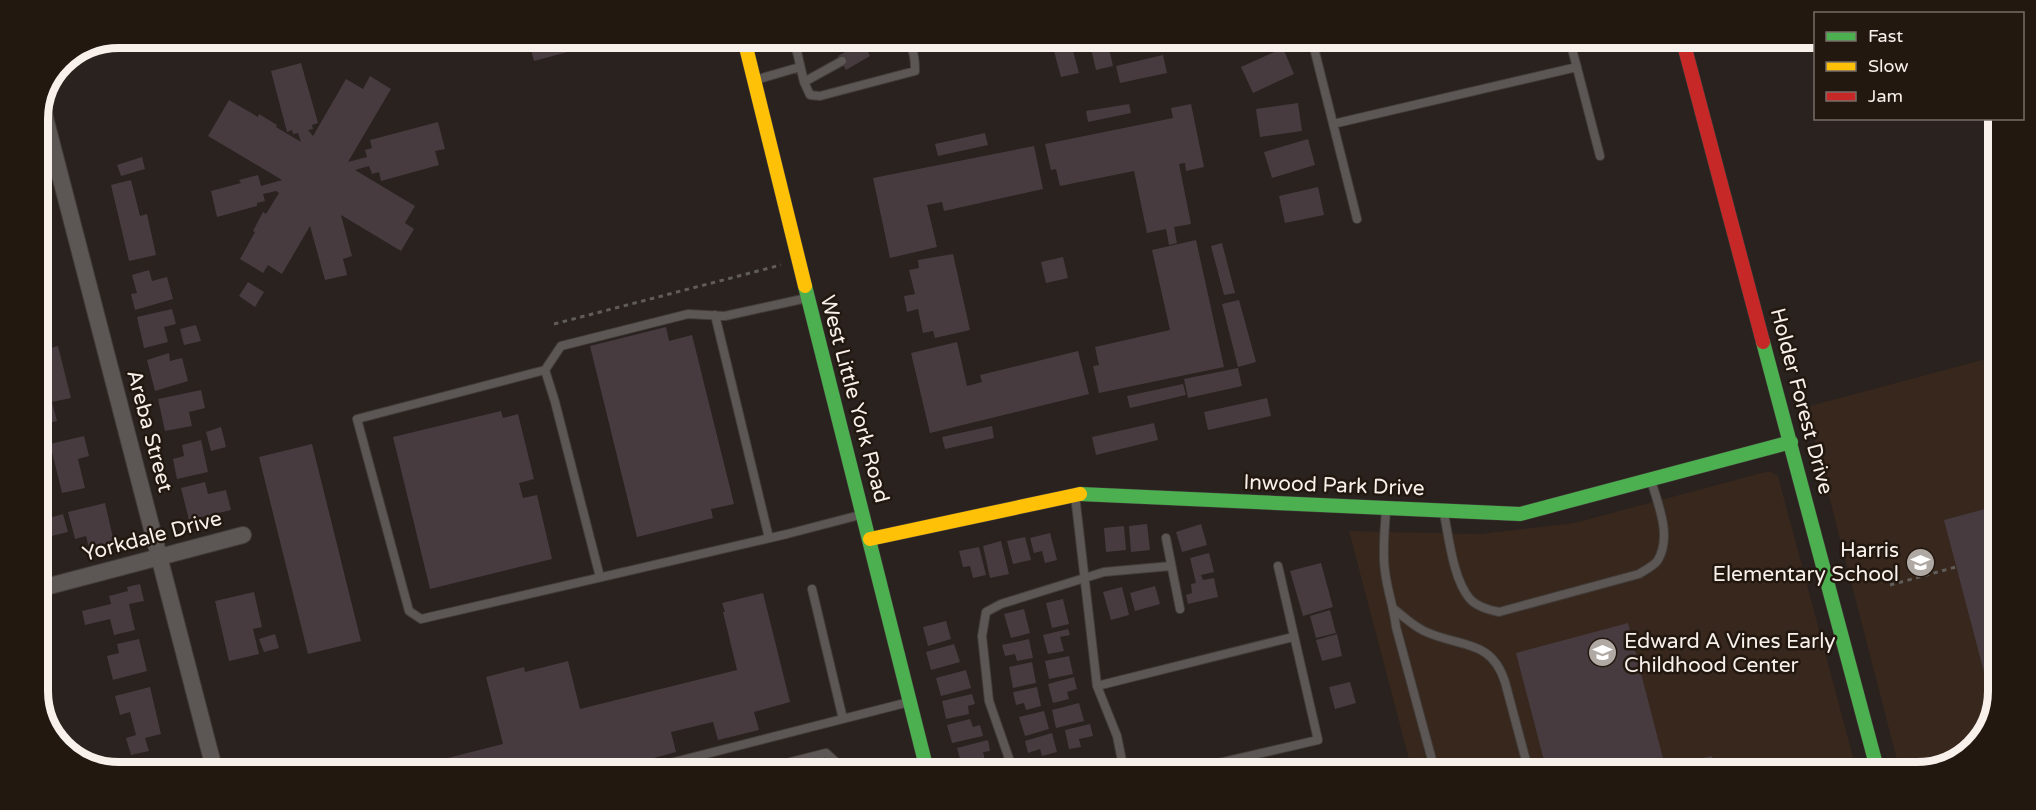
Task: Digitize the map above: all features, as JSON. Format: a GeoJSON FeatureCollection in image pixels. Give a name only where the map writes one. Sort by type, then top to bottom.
{"type":"FeatureCollection","features":[{"type":"Feature","properties":{"kind":"street","name":"West Little York Road"},"geometry":{"type":"LineString","coordinates":[[746,48],[925,762]]}},
{"type":"Feature","properties":{"kind":"street","name":"Holder Forest Drive"},"geometry":{"type":"LineString","coordinates":[[1685,48],[1875,762]]}},
{"type":"Feature","properties":{"kind":"street","name":"Areba Street"},"geometry":{"type":"LineString","coordinates":[[48,129],[212,762]]}},
{"type":"Feature","properties":{"kind":"street","name":"Inwood Park Drive"},"geometry":{"type":"LineString","coordinates":[[870,539],[1075,494],[1520,514],[1791,442]]}},
{"type":"Feature","properties":{"kind":"street","name":"Yorkdale Drive"},"geometry":{"type":"LineString","coordinates":[[48,586],[243,535]]}},
{"type":"Feature","properties":{"kind":"lane"},"geometry":{"type":"LineString","coordinates":[[796,48],[804,82],[810,94],[820,96],[915,71],[915,57],[912,48]]}},
{"type":"Feature","properties":{"kind":"lane"},"geometry":{"type":"LineString","coordinates":[[1314,48],[1357,219]]}},
{"type":"Feature","properties":{"kind":"lane"},"geometry":{"type":"LineString","coordinates":[[1572,48],[1600,156]]}},
{"type":"Feature","properties":{"kind":"lane"},"geometry":{"type":"LineString","coordinates":[[804,82],[842,61]]}},
{"type":"Feature","properties":{"kind":"lane"},"geometry":{"type":"LineString","coordinates":[[754,80],[800,67]]}},
{"type":"Feature","properties":{"kind":"lane"},"geometry":{"type":"LineString","coordinates":[[1333,124],[1577,67]]}},
{"type":"Feature","properties":{"kind":"lane"},"geometry":{"type":"LineString","coordinates":[[807,298],[725,316],[688,314],[561,346],[545,370],[357,419],[409,611],[421,619],[863,514]]}},
{"type":"Feature","properties":{"kind":"lane"},"geometry":{"type":"LineString","coordinates":[[715,315],[769,538]]}},
{"type":"Feature","properties":{"kind":"lane"},"geometry":{"type":"LineString","coordinates":[[545,370],[600,577]]}},
{"type":"Feature","properties":{"kind":"lane"},"geometry":{"type":"LineString","coordinates":[[1443,510],[1457,573],[1463,588],[1478,606],[1499,612],[1639,574],[1657,561],[1662,550],[1664,528],[1651,480]]}},
{"type":"Feature","properties":{"kind":"lane"},"geometry":{"type":"LineString","coordinates":[[1075,494],[1097,686],[1117,736],[1122,762]]}},
{"type":"Feature","properties":{"kind":"lane"},"geometry":{"type":"LineString","coordinates":[[1386,508],[1384,570],[1396,627],[1433,762]]}},
{"type":"Feature","properties":{"kind":"lane"},"geometry":{"type":"LineString","coordinates":[[1166,538],[1180,609]]}},
{"type":"Feature","properties":{"kind":"lane"},"geometry":{"type":"LineString","coordinates":[[1010,762],[989,701],[982,636],[986,612],[1001,604],[1104,572],[1171,566]]}},
{"type":"Feature","properties":{"kind":"lane"},"geometry":{"type":"LineString","coordinates":[[1223,762],[1317,740],[1278,566]]}},
{"type":"Feature","properties":{"kind":"lane"},"geometry":{"type":"LineString","coordinates":[[812,589],[843,719]]}},
{"type":"Feature","properties":{"kind":"lane"},"geometry":{"type":"LineString","coordinates":[[1394,609],[1412,625],[1425,632],[1474,647],[1494,658],[1501,669],[1526,762]]}},
{"type":"Feature","properties":{"kind":"lane"},"geometry":{"type":"LineString","coordinates":[[1097,686],[1293,637]]}},
{"type":"Feature","properties":{"kind":"lane"},"geometry":{"type":"LineString","coordinates":[[674,762],[910,701]]}},
{"type":"Feature","properties":{"kind":"lane"},"geometry":{"type":"LineString","coordinates":[[791,762],[826,753],[836,762]]}},
{"type":"Feature","properties":{"kind":"path"},"geometry":{"type":"LineString","coordinates":[[554,324],[798,260]]}},
{"type":"Feature","properties":{"kind":"path"},"geometry":{"type":"LineString","coordinates":[[1890,585],[1956,567]]}},
{"type":"Feature","properties":{"kind":"shaded area","name":"Harris Elementary School"},"geometry":{"type":"Polygon","coordinates":[[[1988,358],[1988,691],[1981,722],[1967,741],[1948,755],[1935,760],[1897,762],[1806,407],[1988,358]]]}},
{"type":"Feature","properties":{"kind":"shaded area","name":"Edward A Vines Early Childhood Center"},"geometry":{"type":"Polygon","coordinates":[[[1769,471],[1778,476],[1854,762],[1410,762],[1349,531],[1480,534],[1574,523],[1769,471]]]}},
{"type":"Feature","properties":{"kind":"building"},"geometry":{"type":"Polygon","coordinates":[[[530,48],[574,48],[575,50],[534,61],[530,48]]]}},
{"type":"Feature","properties":{"kind":"building"},"geometry":{"type":"Polygon","coordinates":[[[852,48],[866,48],[870,56],[846,70],[838,56],[852,48]]]}},
{"type":"Feature","properties":{"kind":"building"},"geometry":{"type":"Polygon","coordinates":[[[1053,48],[1072,48],[1079,73],[1061,77],[1053,48]]]}},
{"type":"Feature","properties":{"kind":"building"},"geometry":{"type":"Polygon","coordinates":[[[1091,48],[1109,48],[1113,66],[1096,70],[1091,48]]]}},
{"type":"Feature","properties":{"kind":"building"},"geometry":{"type":"Polygon","coordinates":[[[1283,48],[1294,74],[1253,93],[1241,67],[1283,48]]]}},
{"type":"Feature","properties":{"kind":"building"},"geometry":{"type":"Polygon","coordinates":[[[1163,55],[1167,73],[1120,83],[1116,66],[1163,55]]]}},
{"type":"Feature","properties":{"kind":"building"},"geometry":{"type":"Polygon","coordinates":[[[301,63],[318,123],[312,125],[313,129],[308,130],[313,136],[346,79],[363,89],[370,76],[391,89],[348,162],[367,157],[365,150],[372,148],[370,140],[438,122],[445,149],[435,151],[439,165],[381,181],[379,172],[372,174],[369,166],[355,170],[415,206],[405,223],[414,229],[401,251],[341,215],[352,256],[343,259],[347,275],[325,280],[310,226],[282,274],[268,265],[263,273],[240,259],[263,212],[266,214],[279,193],[276,191],[263,194],[265,201],[257,203],[257,206],[217,217],[211,191],[241,183],[239,180],[258,175],[261,186],[282,180],[208,136],[229,100],[258,117],[259,114],[301,142],[298,133],[293,134],[292,130],[287,132],[271,71],[301,63]]]}},
{"type":"Feature","properties":{"kind":"building"},"geometry":{"type":"Polygon","coordinates":[[[1298,103],[1302,131],[1260,137],[1256,109],[1298,103]]]}},
{"type":"Feature","properties":{"kind":"building"},"geometry":{"type":"Polygon","coordinates":[[[1129,104],[1131,113],[1088,122],[1086,111],[1129,104]]]}},
{"type":"Feature","properties":{"kind":"building"},"geometry":{"type":"Polygon","coordinates":[[[1191,104],[1204,167],[1186,171],[1185,163],[1179,164],[1191,224],[1174,227],[1177,243],[1169,245],[1166,229],[1147,233],[1134,171],[1060,186],[1056,169],[1051,170],[1045,144],[1173,118],[1171,108],[1191,104]]]}},
{"type":"Feature","properties":{"kind":"building"},"geometry":{"type":"Polygon","coordinates":[[[985,133],[988,145],[938,156],[935,144],[985,133]]]}},
{"type":"Feature","properties":{"kind":"building"},"geometry":{"type":"Polygon","coordinates":[[[1308,139],[1315,165],[1272,178],[1264,152],[1308,139]]]}},
{"type":"Feature","properties":{"kind":"building"},"geometry":{"type":"Polygon","coordinates":[[[1034,146],[1043,189],[944,211],[942,202],[927,205],[937,247],[890,258],[873,178],[1034,146]]]}},
{"type":"Feature","properties":{"kind":"building"},"geometry":{"type":"Polygon","coordinates":[[[142,157],[145,169],[121,176],[117,165],[142,157]]]}},
{"type":"Feature","properties":{"kind":"building"},"geometry":{"type":"Polygon","coordinates":[[[131,180],[140,216],[147,214],[156,255],[129,261],[111,185],[131,180]]]}},
{"type":"Feature","properties":{"kind":"building"},"geometry":{"type":"Polygon","coordinates":[[[1318,187],[1324,215],[1285,223],[1279,196],[1318,187]]]}},
{"type":"Feature","properties":{"kind":"building"},"geometry":{"type":"Polygon","coordinates":[[[1196,240],[1224,367],[1099,393],[1093,366],[1099,365],[1095,347],[1170,330],[1152,250],[1196,240]]]}},
{"type":"Feature","properties":{"kind":"building"},"geometry":{"type":"Polygon","coordinates":[[[1222,243],[1235,293],[1224,295],[1211,246],[1222,243]]]}},
{"type":"Feature","properties":{"kind":"building"},"geometry":{"type":"Polygon","coordinates":[[[953,254],[970,330],[935,338],[933,331],[923,333],[918,309],[907,312],[904,296],[915,294],[909,270],[919,268],[918,260],[953,254]]]}},
{"type":"Feature","properties":{"kind":"building"},"geometry":{"type":"Polygon","coordinates":[[[1063,257],[1068,278],[1046,283],[1041,262],[1063,257]]]}},
{"type":"Feature","properties":{"kind":"building"},"geometry":{"type":"Polygon","coordinates":[[[149,270],[152,281],[167,277],[173,299],[135,310],[131,294],[137,293],[132,275],[149,270]]]}},
{"type":"Feature","properties":{"kind":"building"},"geometry":{"type":"Polygon","coordinates":[[[248,282],[264,292],[255,307],[239,296],[248,282]]]}},
{"type":"Feature","properties":{"kind":"building"},"geometry":{"type":"Polygon","coordinates":[[[1239,300],[1256,362],[1238,367],[1222,304],[1239,300]]]}},
{"type":"Feature","properties":{"kind":"building"},"geometry":{"type":"Polygon","coordinates":[[[172,309],[176,324],[164,327],[168,342],[144,348],[137,317],[172,309]]]}},
{"type":"Feature","properties":{"kind":"building"},"geometry":{"type":"Polygon","coordinates":[[[196,325],[201,341],[184,345],[180,329],[196,325]]]}},
{"type":"Feature","properties":{"kind":"building"},"geometry":{"type":"Polygon","coordinates":[[[666,327],[669,341],[692,335],[734,504],[711,509],[713,518],[637,537],[590,346],[666,327]]]}},
{"type":"Feature","properties":{"kind":"building"},"geometry":{"type":"Polygon","coordinates":[[[957,342],[967,386],[982,382],[980,375],[1078,351],[1089,394],[930,433],[911,353],[957,342]]]}},
{"type":"Feature","properties":{"kind":"building"},"geometry":{"type":"Polygon","coordinates":[[[58,346],[71,398],[52,402],[57,421],[48,423],[48,348],[58,346]]]}},
{"type":"Feature","properties":{"kind":"building"},"geometry":{"type":"Polygon","coordinates":[[[169,353],[170,361],[182,358],[188,381],[155,391],[147,360],[169,353]]]}},
{"type":"Feature","properties":{"kind":"building"},"geometry":{"type":"Polygon","coordinates":[[[1238,368],[1242,386],[1188,398],[1184,379],[1238,368]]]}},
{"type":"Feature","properties":{"kind":"building"},"geometry":{"type":"Polygon","coordinates":[[[1183,384],[1186,395],[1130,408],[1127,396],[1183,384]]]}},
{"type":"Feature","properties":{"kind":"building"},"geometry":{"type":"Polygon","coordinates":[[[201,390],[205,408],[189,412],[192,426],[165,431],[158,399],[201,390]]]}},
{"type":"Feature","properties":{"kind":"building"},"geometry":{"type":"Polygon","coordinates":[[[1267,398],[1271,416],[1208,430],[1204,412],[1267,398]]]}},
{"type":"Feature","properties":{"kind":"building"},"geometry":{"type":"Polygon","coordinates":[[[501,411],[503,418],[518,414],[534,479],[519,483],[523,498],[537,495],[552,559],[430,589],[393,437],[501,411]]]}},
{"type":"Feature","properties":{"kind":"building"},"geometry":{"type":"Polygon","coordinates":[[[1154,423],[1158,440],[1096,455],[1092,437],[1154,423]]]}},
{"type":"Feature","properties":{"kind":"building"},"geometry":{"type":"Polygon","coordinates":[[[992,426],[994,438],[945,449],[942,437],[992,426]]]}},
{"type":"Feature","properties":{"kind":"building"},"geometry":{"type":"Polygon","coordinates":[[[221,427],[226,447],[211,451],[206,432],[221,427]]]}},
{"type":"Feature","properties":{"kind":"building"},"geometry":{"type":"Polygon","coordinates":[[[84,436],[89,456],[78,459],[85,488],[62,493],[50,444],[84,436]]]}},
{"type":"Feature","properties":{"kind":"building"},"geometry":{"type":"Polygon","coordinates":[[[201,440],[208,472],[177,479],[173,459],[184,456],[182,445],[201,440]]]}},
{"type":"Feature","properties":{"kind":"building"},"geometry":{"type":"Polygon","coordinates":[[[312,444],[361,641],[308,654],[259,457],[312,444]]]}},
{"type":"Feature","properties":{"kind":"building"},"geometry":{"type":"Polygon","coordinates":[[[205,482],[208,494],[226,490],[231,510],[189,520],[181,488],[205,482]]]}},
{"type":"Feature","properties":{"kind":"building"},"geometry":{"type":"Polygon","coordinates":[[[105,503],[114,542],[89,548],[86,536],[75,539],[68,512],[105,503]]]}},
{"type":"Feature","properties":{"kind":"building"},"geometry":{"type":"Polygon","coordinates":[[[1988,508],[1988,675],[1985,676],[1944,520],[1988,508]]]}},
{"type":"Feature","properties":{"kind":"building"},"geometry":{"type":"Polygon","coordinates":[[[63,514],[68,532],[48,537],[48,518],[63,514]]]}},
{"type":"Feature","properties":{"kind":"building"},"geometry":{"type":"Polygon","coordinates":[[[1147,524],[1150,550],[1131,552],[1129,526],[1147,524]]]}},
{"type":"Feature","properties":{"kind":"building"},"geometry":{"type":"Polygon","coordinates":[[[1201,524],[1207,545],[1182,552],[1176,532],[1201,524]]]}},
{"type":"Feature","properties":{"kind":"building"},"geometry":{"type":"Polygon","coordinates":[[[1124,526],[1126,550],[1106,552],[1104,528],[1124,526]]]}},
{"type":"Feature","properties":{"kind":"building"},"geometry":{"type":"Polygon","coordinates":[[[1050,533],[1057,560],[1045,563],[1042,551],[1034,553],[1030,538],[1050,533]]]}},
{"type":"Feature","properties":{"kind":"building"},"geometry":{"type":"Polygon","coordinates":[[[1025,537],[1031,560],[1013,564],[1007,541],[1025,537]]]}},
{"type":"Feature","properties":{"kind":"building"},"geometry":{"type":"Polygon","coordinates":[[[1001,541],[1009,574],[990,578],[983,546],[1001,541]]]}},
{"type":"Feature","properties":{"kind":"building"},"geometry":{"type":"Polygon","coordinates":[[[979,547],[986,575],[973,578],[970,566],[963,567],[959,551],[979,547]]]}},
{"type":"Feature","properties":{"kind":"building"},"geometry":{"type":"Polygon","coordinates":[[[1209,553],[1214,572],[1201,575],[1203,580],[1214,578],[1218,597],[1188,604],[1186,595],[1192,593],[1191,584],[1196,583],[1190,558],[1209,553]]]}},
{"type":"Feature","properties":{"kind":"building"},"geometry":{"type":"Polygon","coordinates":[[[1321,563],[1333,607],[1303,616],[1290,571],[1321,563]]]}},
{"type":"Feature","properties":{"kind":"building"},"geometry":{"type":"Polygon","coordinates":[[[140,584],[144,601],[129,604],[135,630],[114,635],[110,619],[85,625],[82,611],[111,604],[109,596],[128,591],[127,587],[140,584]]]}},
{"type":"Feature","properties":{"kind":"building"},"geometry":{"type":"Polygon","coordinates":[[[1155,586],[1160,604],[1135,611],[1130,593],[1155,586]]]}},
{"type":"Feature","properties":{"kind":"building"},"geometry":{"type":"Polygon","coordinates":[[[1122,587],[1129,615],[1111,620],[1103,592],[1122,587]]]}},
{"type":"Feature","properties":{"kind":"building"},"geometry":{"type":"Polygon","coordinates":[[[254,592],[262,627],[253,629],[259,654],[229,661],[215,601],[254,592]]]}},
{"type":"Feature","properties":{"kind":"building"},"geometry":{"type":"Polygon","coordinates":[[[763,593],[790,702],[754,712],[759,730],[718,740],[713,722],[671,732],[676,752],[639,762],[623,762],[622,758],[606,762],[432,762],[503,744],[486,677],[524,667],[525,672],[568,661],[580,709],[737,670],[722,603],[763,593]]]}},
{"type":"Feature","properties":{"kind":"building"},"geometry":{"type":"Polygon","coordinates":[[[1063,599],[1069,624],[1052,628],[1046,603],[1063,599]]]}},
{"type":"Feature","properties":{"kind":"building"},"geometry":{"type":"Polygon","coordinates":[[[1024,609],[1030,633],[1011,638],[1004,614],[1024,609]]]}},
{"type":"Feature","properties":{"kind":"building"},"geometry":{"type":"Polygon","coordinates":[[[1330,610],[1336,633],[1316,638],[1310,616],[1330,610]]]}},
{"type":"Feature","properties":{"kind":"building"},"geometry":{"type":"Polygon","coordinates":[[[946,621],[951,639],[928,646],[923,627],[946,621]]]}},
{"type":"Feature","properties":{"kind":"building"},"geometry":{"type":"Polygon","coordinates":[[[1628,623],[1664,762],[1544,762],[1516,653],[1628,623]]]}},
{"type":"Feature","properties":{"kind":"building"},"geometry":{"type":"Polygon","coordinates":[[[1068,629],[1070,635],[1060,637],[1064,651],[1048,654],[1043,635],[1068,629]]]}},
{"type":"Feature","properties":{"kind":"building"},"geometry":{"type":"Polygon","coordinates":[[[275,634],[279,648],[264,652],[259,639],[275,634]]]}},
{"type":"Feature","properties":{"kind":"building"},"geometry":{"type":"Polygon","coordinates":[[[1337,634],[1342,656],[1322,661],[1316,640],[1337,634]]]}},
{"type":"Feature","properties":{"kind":"building"},"geometry":{"type":"Polygon","coordinates":[[[139,639],[147,671],[113,680],[107,656],[119,653],[117,644],[139,639]]]}},
{"type":"Feature","properties":{"kind":"building"},"geometry":{"type":"Polygon","coordinates":[[[1029,639],[1033,658],[1017,661],[1015,654],[1005,656],[1002,645],[1029,639]]]}},
{"type":"Feature","properties":{"kind":"building"},"geometry":{"type":"Polygon","coordinates":[[[954,644],[960,662],[931,670],[926,652],[954,644]]]}},
{"type":"Feature","properties":{"kind":"building"},"geometry":{"type":"Polygon","coordinates":[[[1069,656],[1073,674],[1049,679],[1045,661],[1069,656]]]}},
{"type":"Feature","properties":{"kind":"building"},"geometry":{"type":"Polygon","coordinates":[[[1032,662],[1036,683],[1013,688],[1009,667],[1032,662]]]}},
{"type":"Feature","properties":{"kind":"building"},"geometry":{"type":"Polygon","coordinates":[[[966,670],[971,688],[941,696],[936,678],[966,670]]]}},
{"type":"Feature","properties":{"kind":"building"},"geometry":{"type":"Polygon","coordinates":[[[1074,677],[1077,689],[1067,692],[1069,699],[1053,703],[1048,684],[1074,677]]]}},
{"type":"Feature","properties":{"kind":"building"},"geometry":{"type":"Polygon","coordinates":[[[1350,682],[1356,703],[1335,709],[1329,687],[1350,682]]]}},
{"type":"Feature","properties":{"kind":"building"},"geometry":{"type":"Polygon","coordinates":[[[150,687],[161,734],[145,738],[149,751],[131,755],[126,738],[136,735],[130,712],[120,715],[115,696],[150,687]]]}},
{"type":"Feature","properties":{"kind":"building"},"geometry":{"type":"Polygon","coordinates":[[[1037,687],[1041,706],[1026,710],[1024,703],[1016,705],[1013,692],[1037,687]]]}},
{"type":"Feature","properties":{"kind":"building"},"geometry":{"type":"Polygon","coordinates":[[[972,694],[975,704],[968,706],[969,714],[946,719],[942,701],[972,694]]]}},
{"type":"Feature","properties":{"kind":"building"},"geometry":{"type":"Polygon","coordinates":[[[1079,703],[1084,721],[1056,728],[1052,710],[1079,703]]]}},
{"type":"Feature","properties":{"kind":"building"},"geometry":{"type":"Polygon","coordinates":[[[1044,711],[1049,729],[1025,736],[1019,717],[1044,711]]]}},
{"type":"Feature","properties":{"kind":"building"},"geometry":{"type":"Polygon","coordinates":[[[970,719],[973,727],[980,725],[983,736],[952,743],[947,725],[970,719]]]}},
{"type":"Feature","properties":{"kind":"building"},"geometry":{"type":"Polygon","coordinates":[[[1090,724],[1093,736],[1079,739],[1081,747],[1069,749],[1065,730],[1090,724]]]}},
{"type":"Feature","properties":{"kind":"building"},"geometry":{"type":"Polygon","coordinates":[[[1052,733],[1057,752],[1042,756],[1040,749],[1028,753],[1025,741],[1052,733]]]}},
{"type":"Feature","properties":{"kind":"building"},"geometry":{"type":"Polygon","coordinates":[[[988,740],[990,751],[983,752],[985,760],[961,762],[957,748],[988,740]]]}},
{"type":"Feature","properties":{"kind":"building"},"geometry":{"type":"Polygon","coordinates":[[[1712,756],[1714,762],[1684,762],[1712,756]]]}},
{"type":"Feature","properties":{"kind":"building"},"geometry":{"type":"Polygon","coordinates":[[[1100,758],[1101,762],[1086,762],[1100,758]]]}},
{"type":"Feature","properties":{"kind":"traffic: fast"},"geometry":{"type":"LineString","coordinates":[[805,286],[925,762]]}},
{"type":"Feature","properties":{"kind":"traffic: fast"},"geometry":{"type":"LineString","coordinates":[[1763,342],[1875,762]]}},
{"type":"Feature","properties":{"kind":"traffic: fast"},"geometry":{"type":"LineString","coordinates":[[1080,494],[1520,514],[1791,442]]}},
{"type":"Feature","properties":{"kind":"traffic: slow"},"geometry":{"type":"LineString","coordinates":[[746,48],[805,286]]}},
{"type":"Feature","properties":{"kind":"traffic: slow"},"geometry":{"type":"LineString","coordinates":[[870,539],[1080,494]]}},
{"type":"Feature","properties":{"kind":"traffic: jam"},"geometry":{"type":"LineString","coordinates":[[1685,48],[1763,342]]}},
{"type":"Feature","properties":{"kind":"place","name":"Harris Elementary School"},"geometry":{"type":"Point","coordinates":[1920,562]}},
{"type":"Feature","properties":{"kind":"place","name":"Edward A Vines Early Childhood Center"},"geometry":{"type":"Point","coordinates":[1603,653]}}]}
